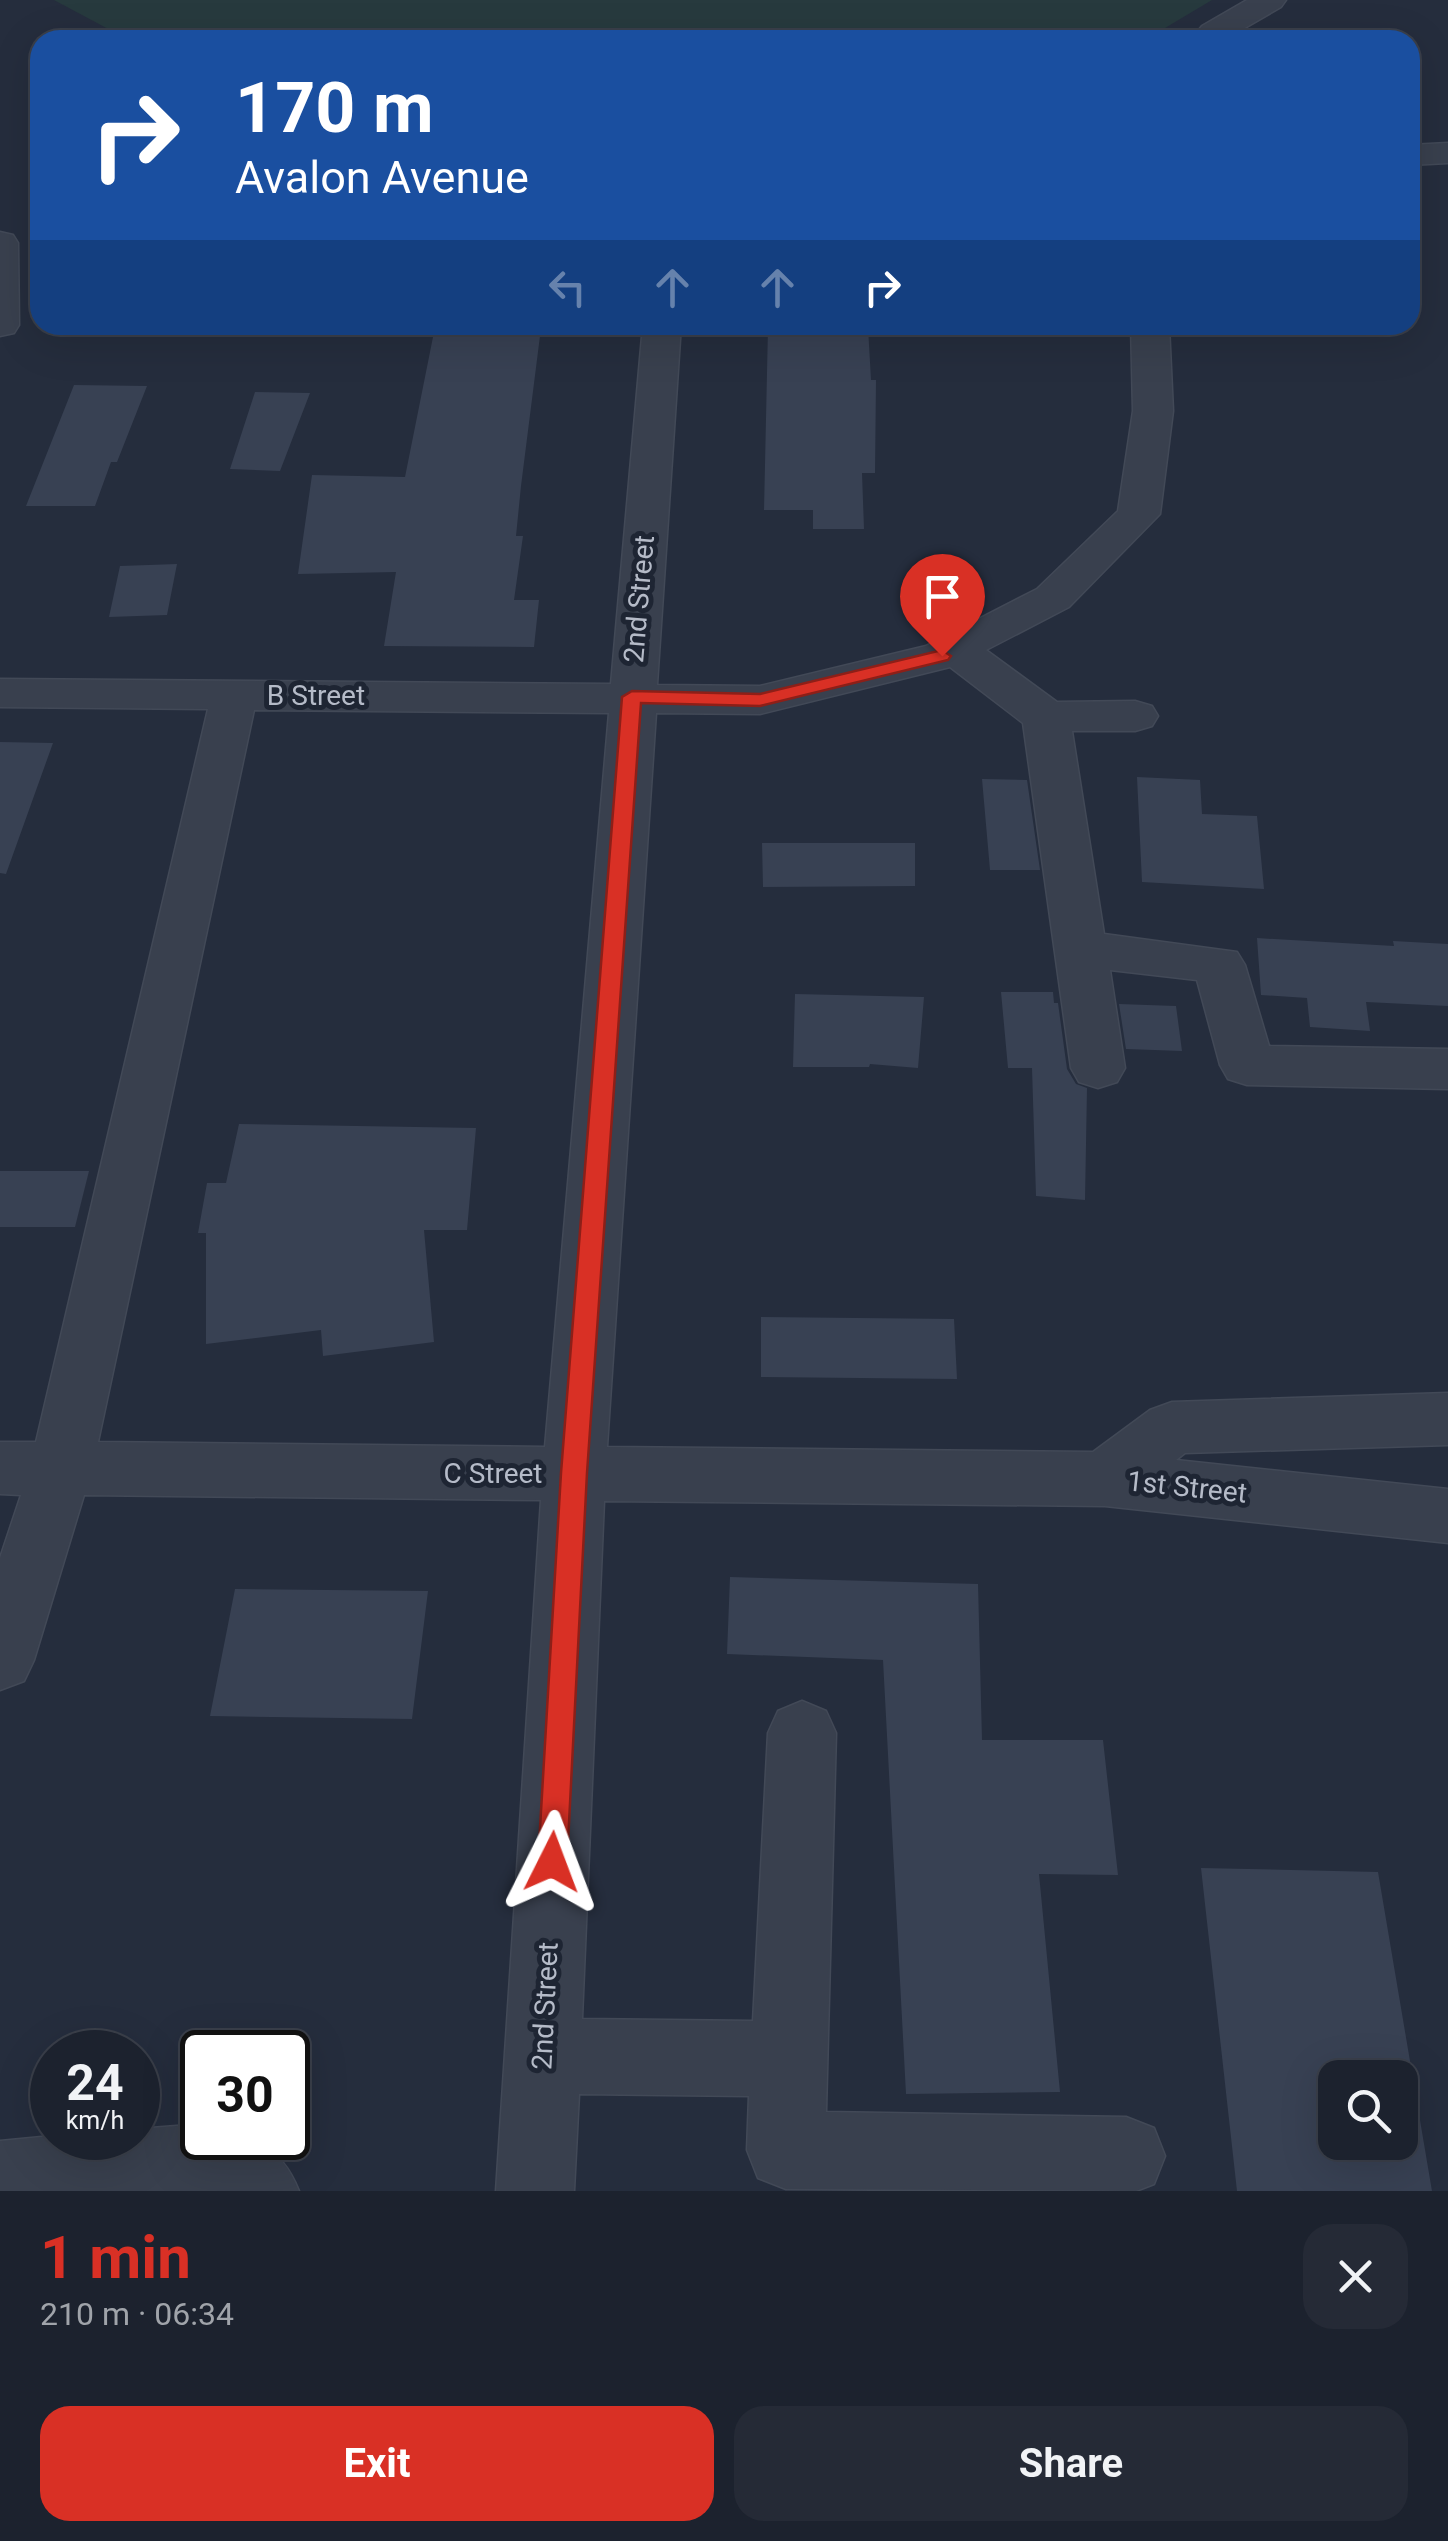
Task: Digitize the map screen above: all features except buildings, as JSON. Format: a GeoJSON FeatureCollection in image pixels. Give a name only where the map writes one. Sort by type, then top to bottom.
{"type":"FeatureCollection","features":[{"type":"Feature","properties":{"kind":"street"},"geometry":{"type":"LineString","coordinates":[[1223,30],[1270,0]]}},
{"type":"Feature","properties":{"kind":"street"},"geometry":{"type":"LineString","coordinates":[[1420,154],[1448,153]]}},
{"type":"Feature","properties":{"kind":"street"},"geometry":{"type":"LineString","coordinates":[[0,325],[0,245],[30,246]]}},
{"type":"Feature","properties":{"kind":"street","name":"2nd Street"},"geometry":{"type":"LineString","coordinates":[[535,2191],[574,1473],[661,335]]}},
{"type":"Feature","properties":{"kind":"street","name":"B Street"},"geometry":{"type":"LineString","coordinates":[[0,693],[760,700],[942,656],[1053,598],[1138,514],[1153,411],[1150,335]]}},
{"type":"Feature","properties":{"kind":"street"},"geometry":{"type":"LineString","coordinates":[[954,649],[1046,717],[1135,716]]}},
{"type":"Feature","properties":{"kind":"street"},"geometry":{"type":"LineString","coordinates":[[0,1660],[30,1468],[234,694]]}},
{"type":"Feature","properties":{"kind":"street"},"geometry":{"type":"LineString","coordinates":[[1046,717],[1098,1068]]}},
{"type":"Feature","properties":{"kind":"street"},"geometry":{"type":"LineString","coordinates":[[1082,949],[1219,965],[1247,1065],[1448,1068]]}},
{"type":"Feature","properties":{"kind":"street","name":"1st Street"},"geometry":{"type":"LineString","coordinates":[[1105,1479],[1172,1428],[1448,1419]]}},
{"type":"Feature","properties":{"kind":"street","name":"C Street"},"geometry":{"type":"LineString","coordinates":[[30,1468],[1105,1479]]}},
{"type":"Feature","properties":{"kind":"street","name":"1st Street"},"geometry":{"type":"LineString","coordinates":[[1105,1479],[1448,1516]]}},
{"type":"Feature","properties":{"kind":"street"},"geometry":{"type":"LineString","coordinates":[[802,1733],[786,2150],[1126,2156]]}},
{"type":"Feature","properties":{"kind":"street"},"geometry":{"type":"LineString","coordinates":[[542,2056],[789,2058]]}},
{"type":"Feature","properties":{"kind":"street"},"geometry":{"type":"LineString","coordinates":[[0,2180],[217,2162],[260,2191]]}},
{"type":"Feature","properties":{"kind":"green space"},"geometry":{"type":"Polygon","coordinates":[[[54,0],[1212,0],[1162,30],[110,30],[54,0]]]}},
{"type":"Feature","properties":{"kind":"route"},"geometry":{"type":"LineString","coordinates":[[552,1862],[574,1473],[632,697],[760,700],[942,656]]}}]}
